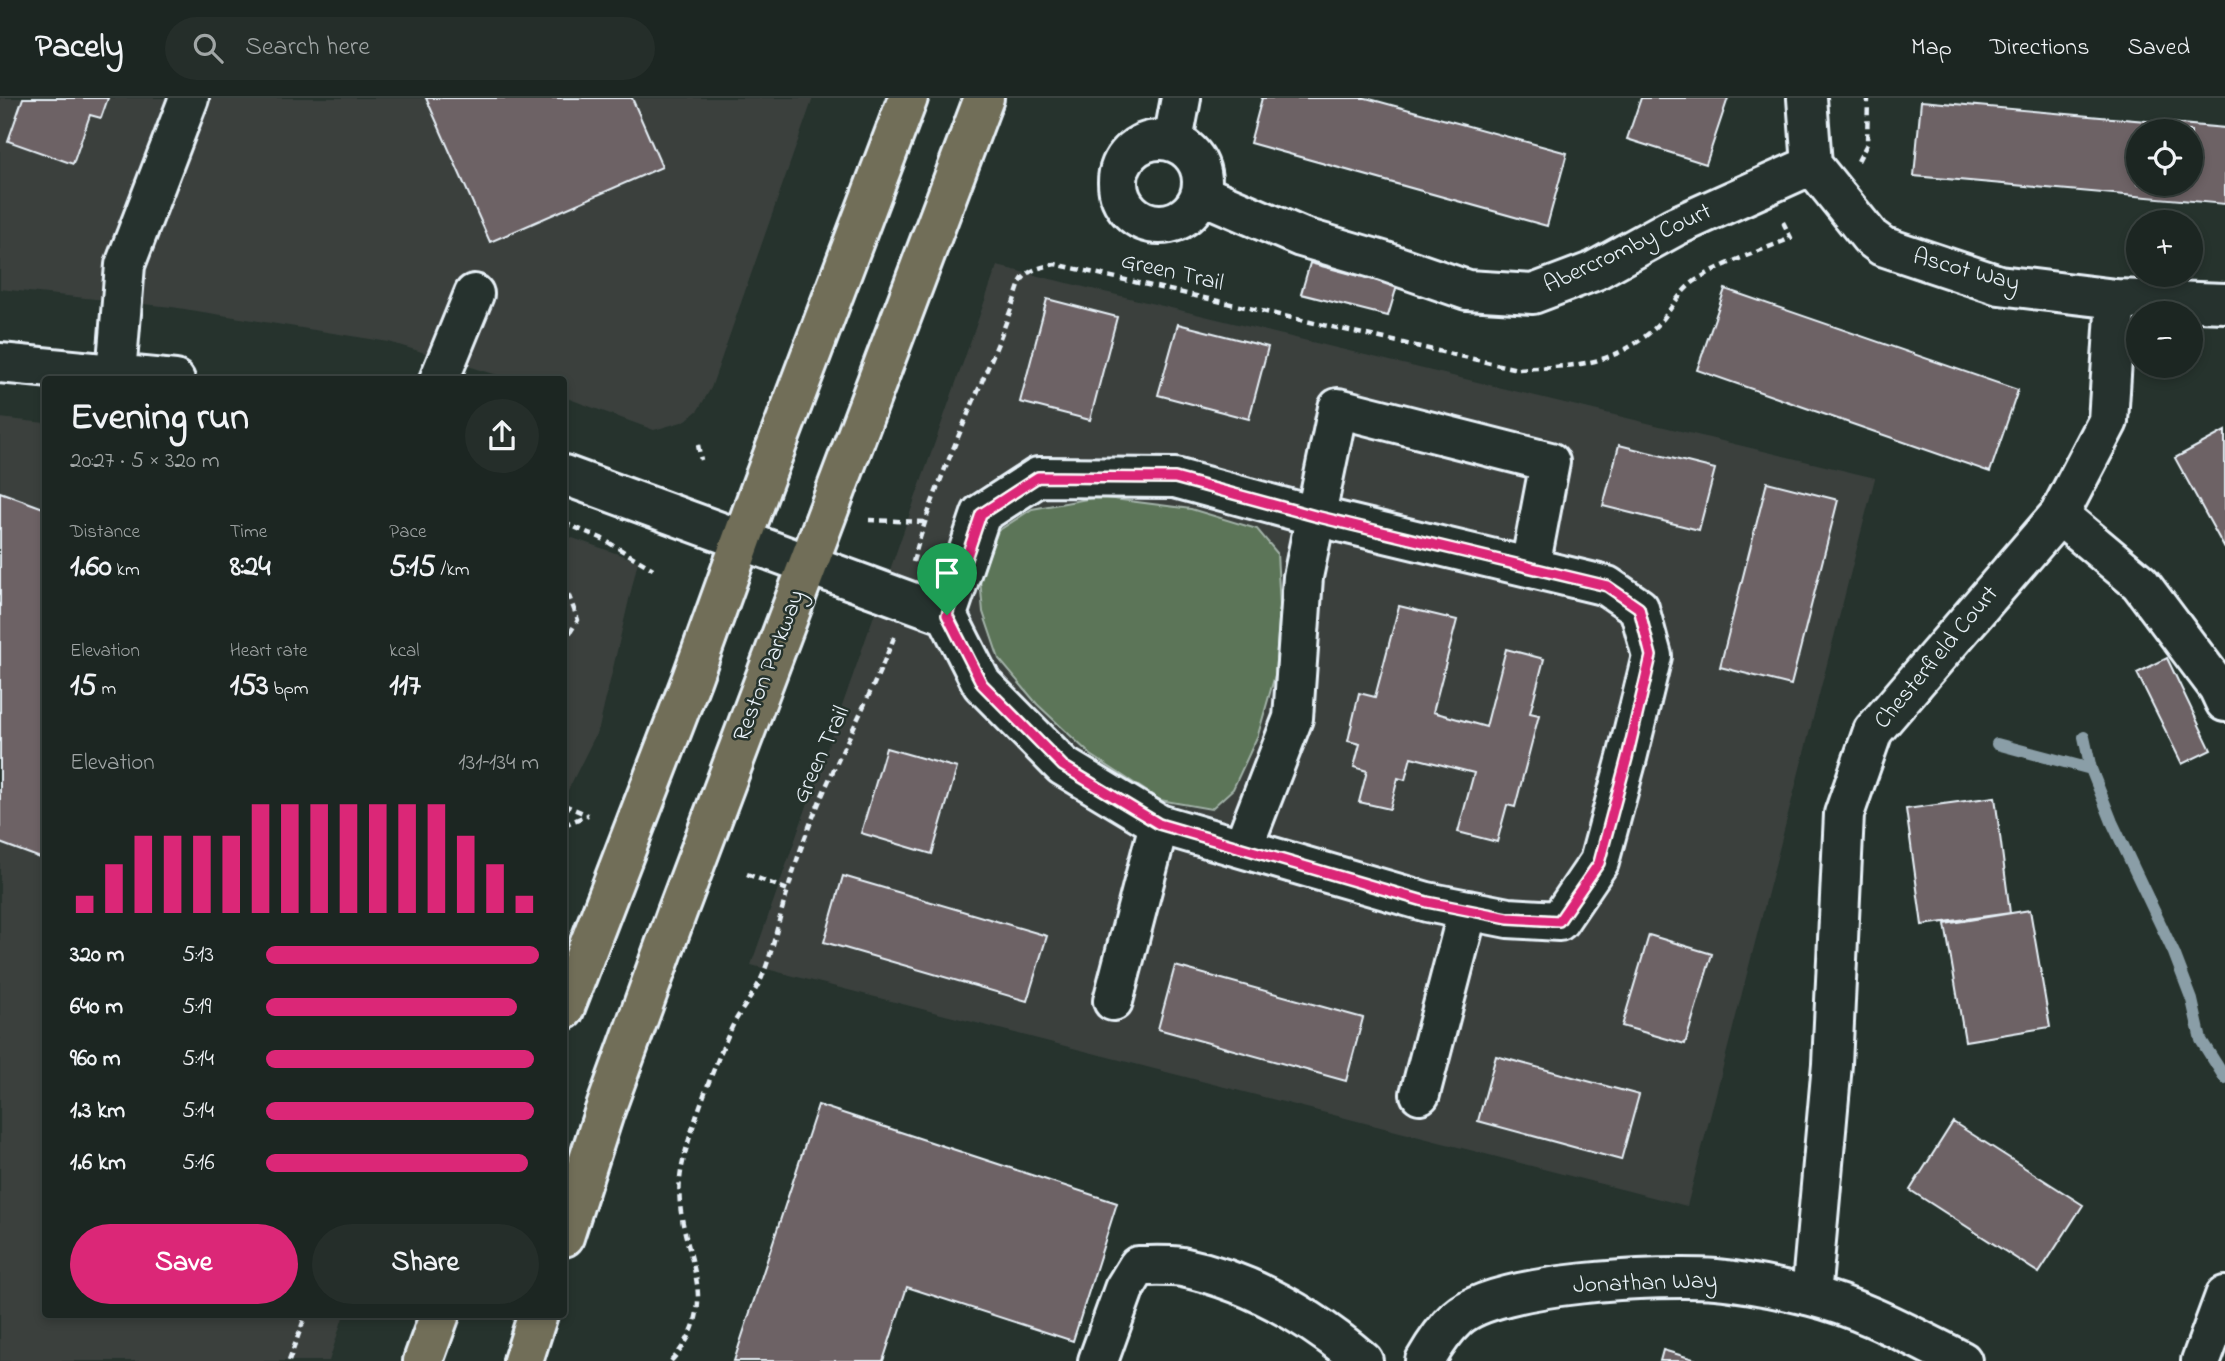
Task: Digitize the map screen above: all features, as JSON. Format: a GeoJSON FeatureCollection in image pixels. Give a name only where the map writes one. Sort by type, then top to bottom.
{"type":"FeatureCollection","features":[{"type":"Feature","properties":{"kind":"main road"},"geometry":{"type":"LineString","coordinates":[[567,1002],[908,98]]}},
{"type":"Feature","properties":{"kind":"main road","name":"Reston Parkway"},"geometry":{"type":"LineString","coordinates":[[567,1228],[613,1088],[984,98]]}},
{"type":"Feature","properties":{"kind":"main road"},"geometry":{"type":"LineString","coordinates":[[423,1361],[438,1318]]}},
{"type":"Feature","properties":{"kind":"main road"},"geometry":{"type":"LineString","coordinates":[[523,1361],[537,1318]]}},
{"type":"Feature","properties":{"kind":"street"},"geometry":{"type":"LineString","coordinates":[[116,374],[125,265],[189,98]]}},
{"type":"Feature","properties":{"kind":"street"},"geometry":{"type":"LineString","coordinates":[[1173,141],[1181,98]]}},
{"type":"Feature","properties":{"kind":"street"},"geometry":{"type":"LineString","coordinates":[[1807,98],[1822,177]]}},
{"type":"Feature","properties":{"kind":"street"},"geometry":{"type":"LineString","coordinates":[[1150,141],[1173,141],[1191,152],[1202,172],[1201,194],[1190,212],[1171,223],[1149,223],[1129,211],[1119,192],[1120,169],[1131,151],[1150,141]]}},
{"type":"Feature","properties":{"kind":"street","name":"Abercromby Court"},"geometry":{"type":"LineString","coordinates":[[1201,194],[1301,237],[1467,290],[1533,294],[1594,271],[1674,227],[1822,177]]}},
{"type":"Feature","properties":{"kind":"street","name":"Ascot Way"},"geometry":{"type":"LineString","coordinates":[[1822,177],[1870,237],[1902,254],[1999,285],[2116,299],[2225,303]]}},
{"type":"Feature","properties":{"kind":"street"},"geometry":{"type":"LineString","coordinates":[[441,376],[474,294]]}},
{"type":"Feature","properties":{"kind":"street","name":"Chesterfield Court"},"geometry":{"type":"LineString","coordinates":[[1811,1296],[1832,1064],[1843,814],[1873,731],[2059,515],[2108,421],[2116,299]]}},
{"type":"Feature","properties":{"kind":"street"},"geometry":{"type":"LineString","coordinates":[[0,362],[136,376]]}},
{"type":"Feature","properties":{"kind":"street"},"geometry":{"type":"LineString","coordinates":[[1243,848],[1293,718],[1303,577],[1338,408],[1550,463],[1530,567]]}},
{"type":"Feature","properties":{"kind":"street"},"geometry":{"type":"LineString","coordinates":[[567,476],[743,538],[947,615],[982,684],[1063,766],[1159,824],[1427,902],[1508,918],[1559,921],[1599,863],[1651,656],[1639,608],[1607,586],[1315,516],[1175,478],[1038,477],[981,514],[947,615]]}},
{"type":"Feature","properties":{"kind":"street"},"geometry":{"type":"LineString","coordinates":[[2059,515],[2140,583],[2218,687],[2225,702]]}},
{"type":"Feature","properties":{"kind":"street"},"geometry":{"type":"LineString","coordinates":[[1113,1002],[1159,824]]}},
{"type":"Feature","properties":{"kind":"street"},"geometry":{"type":"LineString","coordinates":[[1420,1094],[1468,910]]}},
{"type":"Feature","properties":{"kind":"street"},"geometry":{"type":"LineString","coordinates":[[1098,1361],[1124,1289],[1138,1266],[1180,1267],[1254,1290],[1324,1328],[1363,1361]]}},
{"type":"Feature","properties":{"kind":"street","name":"Jonathan Way"},"geometry":{"type":"LineString","coordinates":[[1425,1361],[1458,1317],[1496,1298],[1536,1289],[1635,1280],[1716,1279],[1811,1296],[1868,1315],[1962,1361]]}},
{"type":"Feature","properties":{"kind":"street"},"geometry":{"type":"LineString","coordinates":[[2201,1361],[2225,1296]]}},
{"type":"Feature","properties":{"kind":"path","name":"Green Trail"},"geometry":{"type":"LineString","coordinates":[[671,1361],[682,1349],[693,1329],[700,1300],[678,1205],[680,1176],[734,1024],[761,978],[799,849],[895,636],[924,522],[960,428],[994,358],[1025,274],[1055,264],[1517,369],[1563,367],[1605,361],[1657,326],[1675,298],[1696,280],[1791,238],[1783,224],[1822,177],[1846,181],[1867,144],[1868,98]]}},
{"type":"Feature","properties":{"kind":"path"},"geometry":{"type":"LineString","coordinates":[[698,445],[701,460]]}},
{"type":"Feature","properties":{"kind":"path"},"geometry":{"type":"LineString","coordinates":[[870,520],[924,522]]}},
{"type":"Feature","properties":{"kind":"path"},"geometry":{"type":"LineString","coordinates":[[567,524],[601,538],[653,569]]}},
{"type":"Feature","properties":{"kind":"path"},"geometry":{"type":"LineString","coordinates":[[567,591],[578,620],[567,637]]}},
{"type":"Feature","properties":{"kind":"path"},"geometry":{"type":"LineString","coordinates":[[567,806],[588,815],[567,824]]}},
{"type":"Feature","properties":{"kind":"path"},"geometry":{"type":"LineString","coordinates":[[747,874],[788,890]]}},
{"type":"Feature","properties":{"kind":"path"},"geometry":{"type":"LineString","coordinates":[[289,1361],[305,1318]]}},
{"type":"Feature","properties":{"kind":"shaded area"},"geometry":{"type":"Polygon","coordinates":[[[0,98],[813,98],[711,388],[698,410],[685,421],[654,430],[567,398],[567,376],[501,376],[389,342],[172,307],[0,289],[0,98]]]}},
{"type":"Feature","properties":{"kind":"shaded area"},"geometry":{"type":"Polygon","coordinates":[[[997,266],[1875,478],[1687,1206],[751,965],[997,266]]]}},
{"type":"Feature","properties":{"kind":"shaded area"},"geometry":{"type":"Polygon","coordinates":[[[0,418],[42,423],[42,1318],[343,1318],[329,1361],[0,1361],[0,418]]]}},
{"type":"Feature","properties":{"kind":"shaded area"},"geometry":{"type":"Polygon","coordinates":[[[567,536],[638,561],[599,728],[567,792],[567,536]]]}},
{"type":"Feature","properties":{"kind":"green space"},"geometry":{"type":"Polygon","coordinates":[[[1098,497],[1191,509],[1257,529],[1277,553],[1280,607],[1275,675],[1258,735],[1233,789],[1211,809],[1160,800],[1091,755],[1037,704],[999,659],[983,612],[980,579],[998,531],[1032,509],[1098,497]]]}},
{"type":"Feature","properties":{"kind":"building"},"geometry":{"type":"Polygon","coordinates":[[[23,98],[108,98],[101,118],[90,115],[73,164],[8,141],[23,98]]]}},
{"type":"Feature","properties":{"kind":"building"},"geometry":{"type":"Polygon","coordinates":[[[426,98],[632,98],[662,167],[490,242],[426,98]]]}},
{"type":"Feature","properties":{"kind":"building"},"geometry":{"type":"Polygon","coordinates":[[[1262,98],[1366,98],[1567,153],[1547,226],[1250,143],[1262,98]]]}},
{"type":"Feature","properties":{"kind":"building"},"geometry":{"type":"Polygon","coordinates":[[[1641,98],[1728,98],[1706,164],[1627,139],[1641,98]]]}},
{"type":"Feature","properties":{"kind":"building"},"geometry":{"type":"Polygon","coordinates":[[[1921,101],[2126,119],[2126,195],[1914,176],[1921,101]]]}},
{"type":"Feature","properties":{"kind":"building"},"geometry":{"type":"Polygon","coordinates":[[[2203,126],[2225,128],[2225,204],[2136,196],[2203,196],[2203,126]]]}},
{"type":"Feature","properties":{"kind":"building"},"geometry":{"type":"Polygon","coordinates":[[[1310,263],[1397,286],[1388,316],[1301,294],[1310,263]]]}},
{"type":"Feature","properties":{"kind":"building"},"geometry":{"type":"Polygon","coordinates":[[[1725,289],[2018,390],[1990,472],[1697,370],[1725,289]]]}},
{"type":"Feature","properties":{"kind":"building"},"geometry":{"type":"Polygon","coordinates":[[[1047,299],[1117,317],[1090,420],[1020,402],[1047,299]]]}},
{"type":"Feature","properties":{"kind":"building"},"geometry":{"type":"Polygon","coordinates":[[[1178,324],[1268,347],[1249,419],[1158,395],[1178,324]]]}},
{"type":"Feature","properties":{"kind":"building"},"geometry":{"type":"Polygon","coordinates":[[[2225,431],[2225,549],[2175,458],[2225,431]]]}},
{"type":"Feature","properties":{"kind":"building"},"geometry":{"type":"Polygon","coordinates":[[[1619,445],[1715,469],[1699,530],[1603,506],[1619,445]]]}},
{"type":"Feature","properties":{"kind":"building"},"geometry":{"type":"Polygon","coordinates":[[[1767,482],[1838,500],[1791,685],[1720,667],[1767,482]]]}},
{"type":"Feature","properties":{"kind":"building"},"geometry":{"type":"Polygon","coordinates":[[[0,492],[42,508],[42,859],[0,843],[0,492]]]}},
{"type":"Feature","properties":{"kind":"building"},"geometry":{"type":"Polygon","coordinates":[[[1399,606],[1457,620],[1433,712],[1486,727],[1506,649],[1544,659],[1530,713],[1539,715],[1515,807],[1507,805],[1497,842],[1458,832],[1474,773],[1411,757],[1405,780],[1398,778],[1390,809],[1359,802],[1367,771],[1354,767],[1360,744],[1348,741],[1359,693],[1375,697],[1399,606]]]}},
{"type":"Feature","properties":{"kind":"building"},"geometry":{"type":"Polygon","coordinates":[[[2167,658],[2211,750],[2182,764],[2137,673],[2167,658]]]}},
{"type":"Feature","properties":{"kind":"building"},"geometry":{"type":"Polygon","coordinates":[[[886,748],[957,768],[932,854],[861,833],[886,748]]]}},
{"type":"Feature","properties":{"kind":"building"},"geometry":{"type":"Polygon","coordinates":[[[1995,797],[2010,913],[1922,925],[1906,809],[1995,797]]]}},
{"type":"Feature","properties":{"kind":"building"},"geometry":{"type":"Polygon","coordinates":[[[843,876],[1047,936],[1027,1001],[824,942],[843,876]]]}},
{"type":"Feature","properties":{"kind":"building"},"geometry":{"type":"Polygon","coordinates":[[[2030,910],[2050,1027],[1965,1041],[1945,924],[2030,910]]]}},
{"type":"Feature","properties":{"kind":"building"},"geometry":{"type":"Polygon","coordinates":[[[1649,935],[1712,954],[1685,1044],[1622,1026],[1649,935]]]}},
{"type":"Feature","properties":{"kind":"building"},"geometry":{"type":"Polygon","coordinates":[[[1175,966],[1363,1018],[1346,1081],[1158,1029],[1175,966]]]}},
{"type":"Feature","properties":{"kind":"building"},"geometry":{"type":"Polygon","coordinates":[[[1496,1056],[1639,1095],[1621,1160],[1478,1121],[1496,1056]]]}},
{"type":"Feature","properties":{"kind":"building"},"geometry":{"type":"Polygon","coordinates":[[[818,1105],[1117,1203],[1073,1341],[907,1287],[883,1361],[734,1361],[818,1105]]]}},
{"type":"Feature","properties":{"kind":"building"},"geometry":{"type":"Polygon","coordinates":[[[1953,1122],[2083,1205],[2039,1273],[1910,1190],[1953,1122]]]}},
{"type":"Feature","properties":{"kind":"building"},"geometry":{"type":"Polygon","coordinates":[[[1663,1350],[1700,1361],[1660,1361],[1663,1350]]]}},
{"type":"Feature","properties":{"kind":"waterway"},"geometry":{"type":"LineString","coordinates":[[2084,737],[2091,769],[2112,822],[2174,953],[2192,1000],[2201,1040],[2225,1078]]}},
{"type":"Feature","properties":{"kind":"waterway"},"geometry":{"type":"LineString","coordinates":[[1997,744],[2091,769]]}},
{"type":"Feature","properties":{"kind":"route"},"geometry":{"type":"LineString","coordinates":[[1038,477],[1175,478],[1315,516],[1607,586],[1639,608],[1651,656],[1599,863],[1559,921],[1508,918],[1427,902],[1159,824],[1063,766],[982,684],[947,615],[981,514],[1038,477]]}}]}
